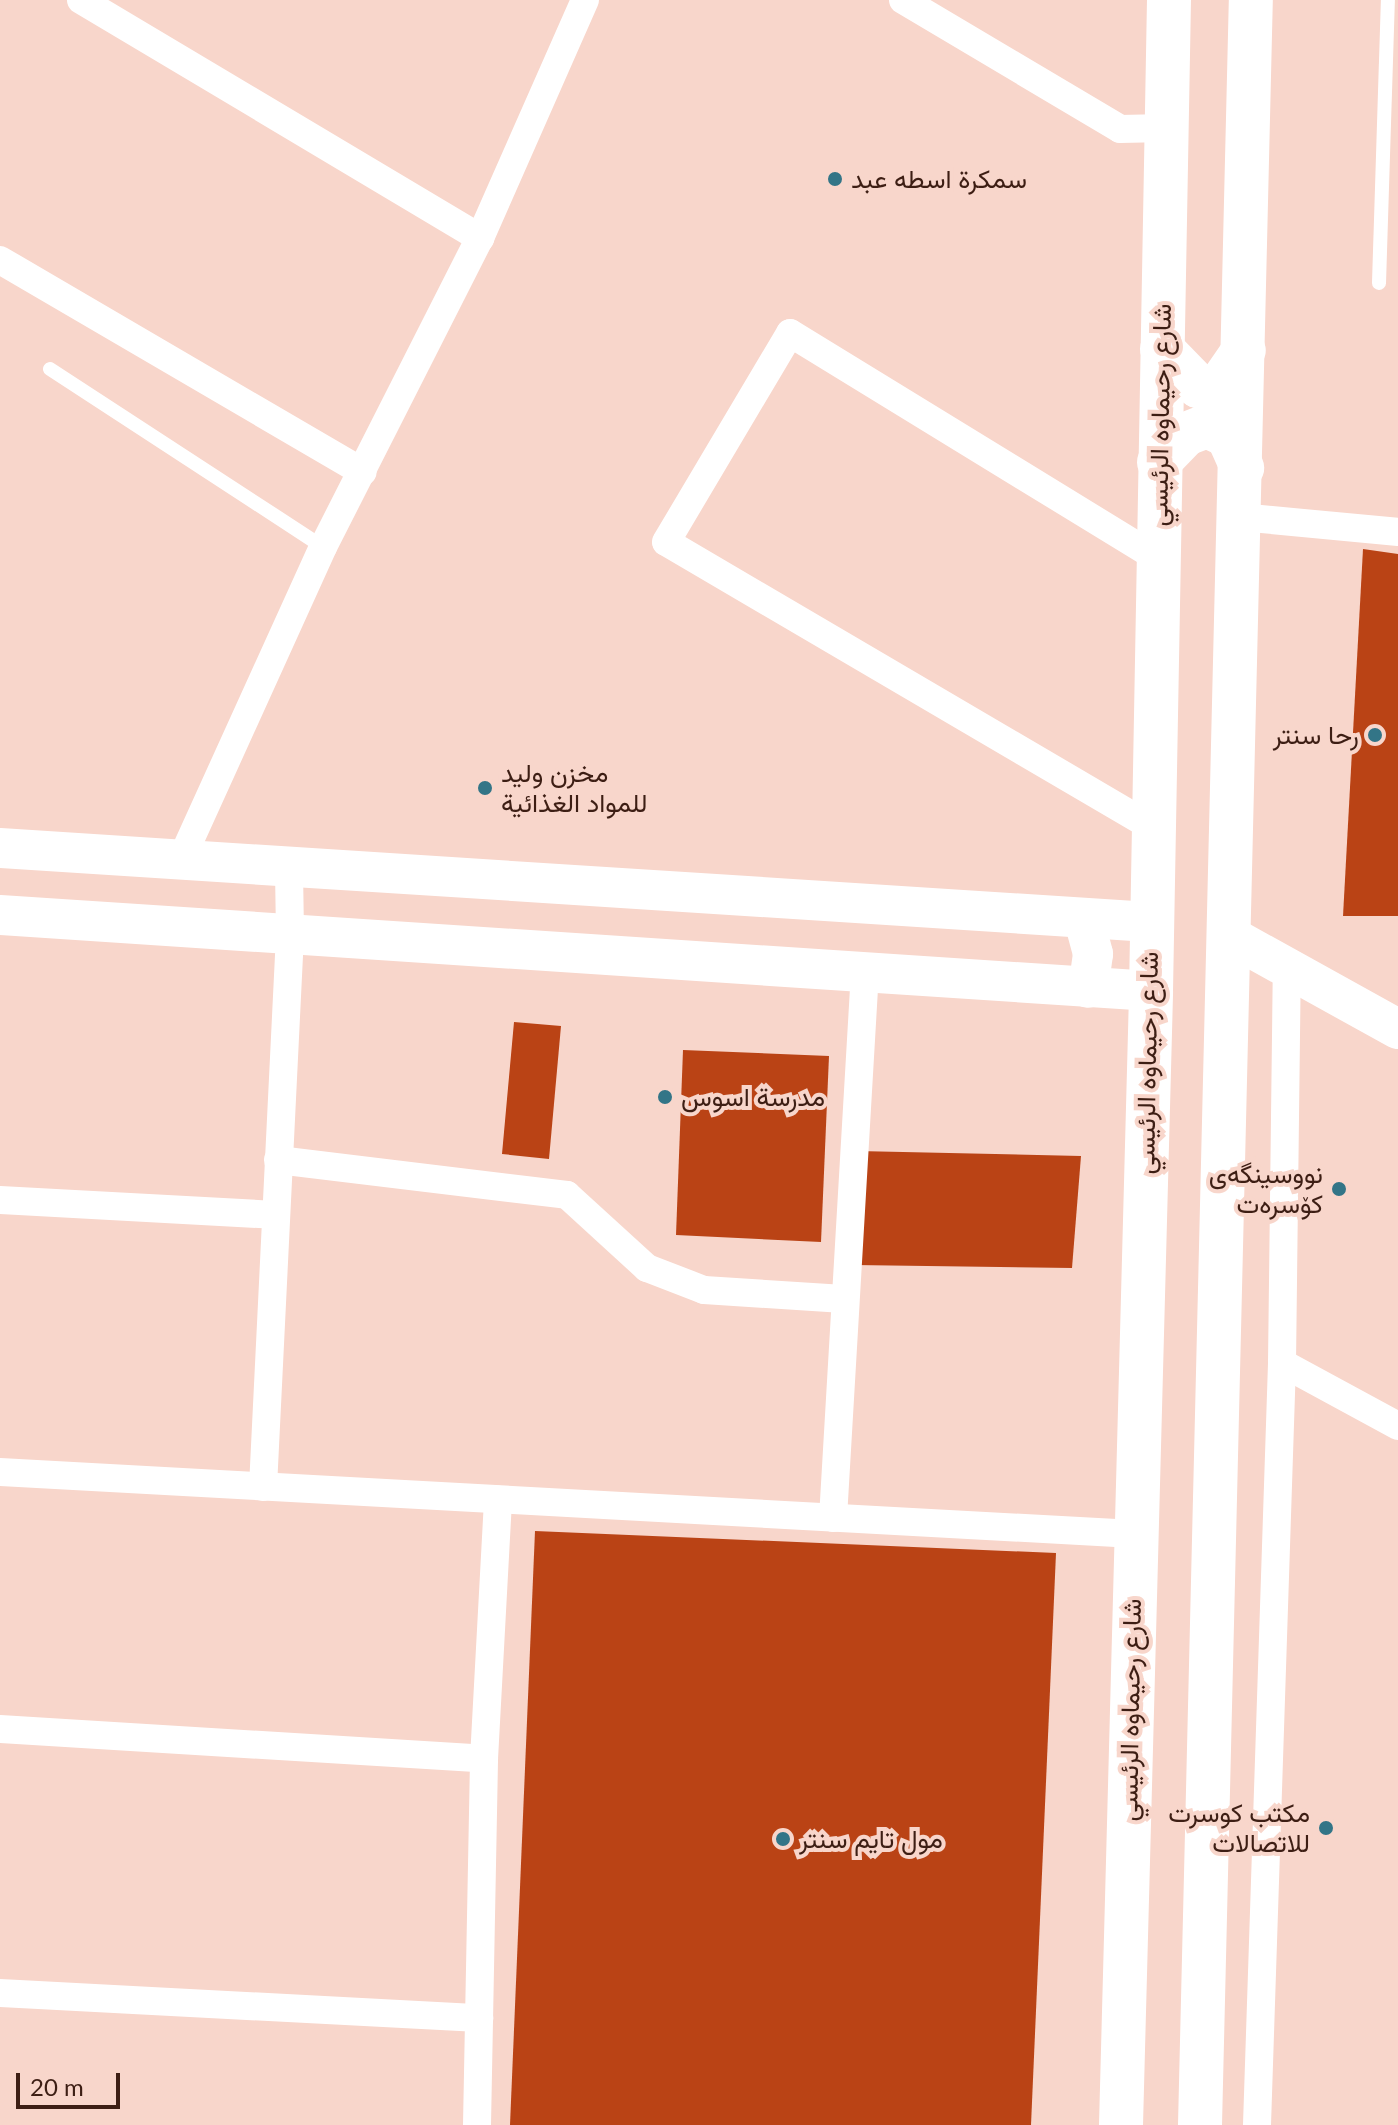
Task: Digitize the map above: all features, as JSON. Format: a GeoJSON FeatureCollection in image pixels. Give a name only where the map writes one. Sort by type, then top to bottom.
{"type":"FeatureCollection","features":[{"type":"Feature","properties":{"kind":"main road","name":"شارع رحيماوه الرئيسي"},"geometry":{"type":"LineString","coordinates":[[1121,2125],[1134,1534],[1151,991],[1169,0]]}},
{"type":"Feature","properties":{"kind":"main road"},"geometry":{"type":"LineString","coordinates":[[1200,2125],[1251,0]]}},
{"type":"Feature","properties":{"kind":"main road"},"geometry":{"type":"LineString","coordinates":[[1162,349],[1198,386],[1217,389],[1244,350]]}},
{"type":"Feature","properties":{"kind":"main road"},"geometry":{"type":"LineString","coordinates":[[1159,462],[1186,434],[1207,426],[1228,436],[1242,468]]}},
{"type":"Feature","properties":{"kind":"street"},"geometry":{"type":"LineString","coordinates":[[81,0],[480,238]]}},
{"type":"Feature","properties":{"kind":"street"},"geometry":{"type":"LineString","coordinates":[[181,860],[323,547],[480,238],[585,0]]}},
{"type":"Feature","properties":{"kind":"street"},"geometry":{"type":"LineString","coordinates":[[903,0],[1120,129],[1166,128]]}},
{"type":"Feature","properties":{"kind":"street"},"geometry":{"type":"LineString","coordinates":[[0,260],[363,472]]}},
{"type":"Feature","properties":{"kind":"street"},"geometry":{"type":"LineString","coordinates":[[1152,827],[666,542],[790,333],[1157,558]]}},
{"type":"Feature","properties":{"kind":"street"},"geometry":{"type":"LineString","coordinates":[[1240,517],[1398,532]]}},
{"type":"Feature","properties":{"kind":"street"},"geometry":{"type":"LineString","coordinates":[[0,848],[1150,922]]}},
{"type":"Feature","properties":{"kind":"street"},"geometry":{"type":"LineString","coordinates":[[263,1487],[290,934],[289,867]]}},
{"type":"Feature","properties":{"kind":"street"},"geometry":{"type":"LineString","coordinates":[[0,915],[1151,991]]}},
{"type":"Feature","properties":{"kind":"street"},"geometry":{"type":"LineString","coordinates":[[1084,920],[1093,954],[1088,988]]}},
{"type":"Feature","properties":{"kind":"street"},"geometry":{"type":"LineString","coordinates":[[1230,936],[1398,1029]]}},
{"type":"Feature","properties":{"kind":"street"},"geometry":{"type":"LineString","coordinates":[[1257,2125],[1282,1363],[1287,968]]}},
{"type":"Feature","properties":{"kind":"street"},"geometry":{"type":"LineString","coordinates":[[833,1518],[865,972]]}},
{"type":"Feature","properties":{"kind":"street"},"geometry":{"type":"LineString","coordinates":[[278,1160],[567,1195],[647,1268],[704,1290],[844,1299]]}},
{"type":"Feature","properties":{"kind":"street"},"geometry":{"type":"LineString","coordinates":[[0,1200],[275,1215]]}},
{"type":"Feature","properties":{"kind":"street"},"geometry":{"type":"LineString","coordinates":[[1282,1363],[1398,1426]]}},
{"type":"Feature","properties":{"kind":"street"},"geometry":{"type":"LineString","coordinates":[[0,1472],[1134,1534]]}},
{"type":"Feature","properties":{"kind":"street"},"geometry":{"type":"LineString","coordinates":[[477,2125],[484,1759],[498,1499]]}},
{"type":"Feature","properties":{"kind":"street"},"geometry":{"type":"LineString","coordinates":[[0,1729],[484,1759]]}},
{"type":"Feature","properties":{"kind":"street"},"geometry":{"type":"LineString","coordinates":[[0,1993],[479,2018]]}},
{"type":"Feature","properties":{"kind":"lane"},"geometry":{"type":"LineString","coordinates":[[1379,283],[1388,0]]}},
{"type":"Feature","properties":{"kind":"lane"},"geometry":{"type":"LineString","coordinates":[[50,369],[323,547]]}},
{"type":"Feature","properties":{"kind":"building","name":"رحا سنتر"},"geometry":{"type":"Polygon","coordinates":[[[1363,549],[1398,554],[1398,916],[1343,916],[1363,549]]]}},
{"type":"Feature","properties":{"kind":"building"},"geometry":{"type":"Polygon","coordinates":[[[514,1022],[561,1026],[549,1159],[502,1154],[514,1022]]]}},
{"type":"Feature","properties":{"kind":"building"},"geometry":{"type":"Polygon","coordinates":[[[683,1050],[829,1056],[821,1242],[676,1235],[683,1050]]]}},
{"type":"Feature","properties":{"kind":"building"},"geometry":{"type":"Polygon","coordinates":[[[857,1151],[1081,1156],[1072,1268],[854,1265],[857,1151]]]}},
{"type":"Feature","properties":{"kind":"building","name":"مول تايم سنتر"},"geometry":{"type":"Polygon","coordinates":[[[535,1531],[1056,1553],[1031,2125],[510,2125],[535,1531]]]}},
{"type":"Feature","properties":{"kind":"place","name":"سمكرة اسطه عبد"},"geometry":{"type":"Point","coordinates":[835,179]}},
{"type":"Feature","properties":{"kind":"place","name":"رحا سنتر"},"geometry":{"type":"Point","coordinates":[1375,735]}},
{"type":"Feature","properties":{"kind":"place","name":"مخزن وليد للمواد الغذائية"},"geometry":{"type":"Point","coordinates":[485,788]}},
{"type":"Feature","properties":{"kind":"place","name":"مدرسة اسوس"},"geometry":{"type":"Point","coordinates":[665,1097]}},
{"type":"Feature","properties":{"kind":"place","name":"نووسینگەی کۆسرەت"},"geometry":{"type":"Point","coordinates":[1339,1189]}},
{"type":"Feature","properties":{"kind":"place","name":"مكتب كوسرت للاتصالات"},"geometry":{"type":"Point","coordinates":[1326,1828]}},
{"type":"Feature","properties":{"kind":"place","name":"مول تايم سنتر"},"geometry":{"type":"Point","coordinates":[783,1839]}}]}
